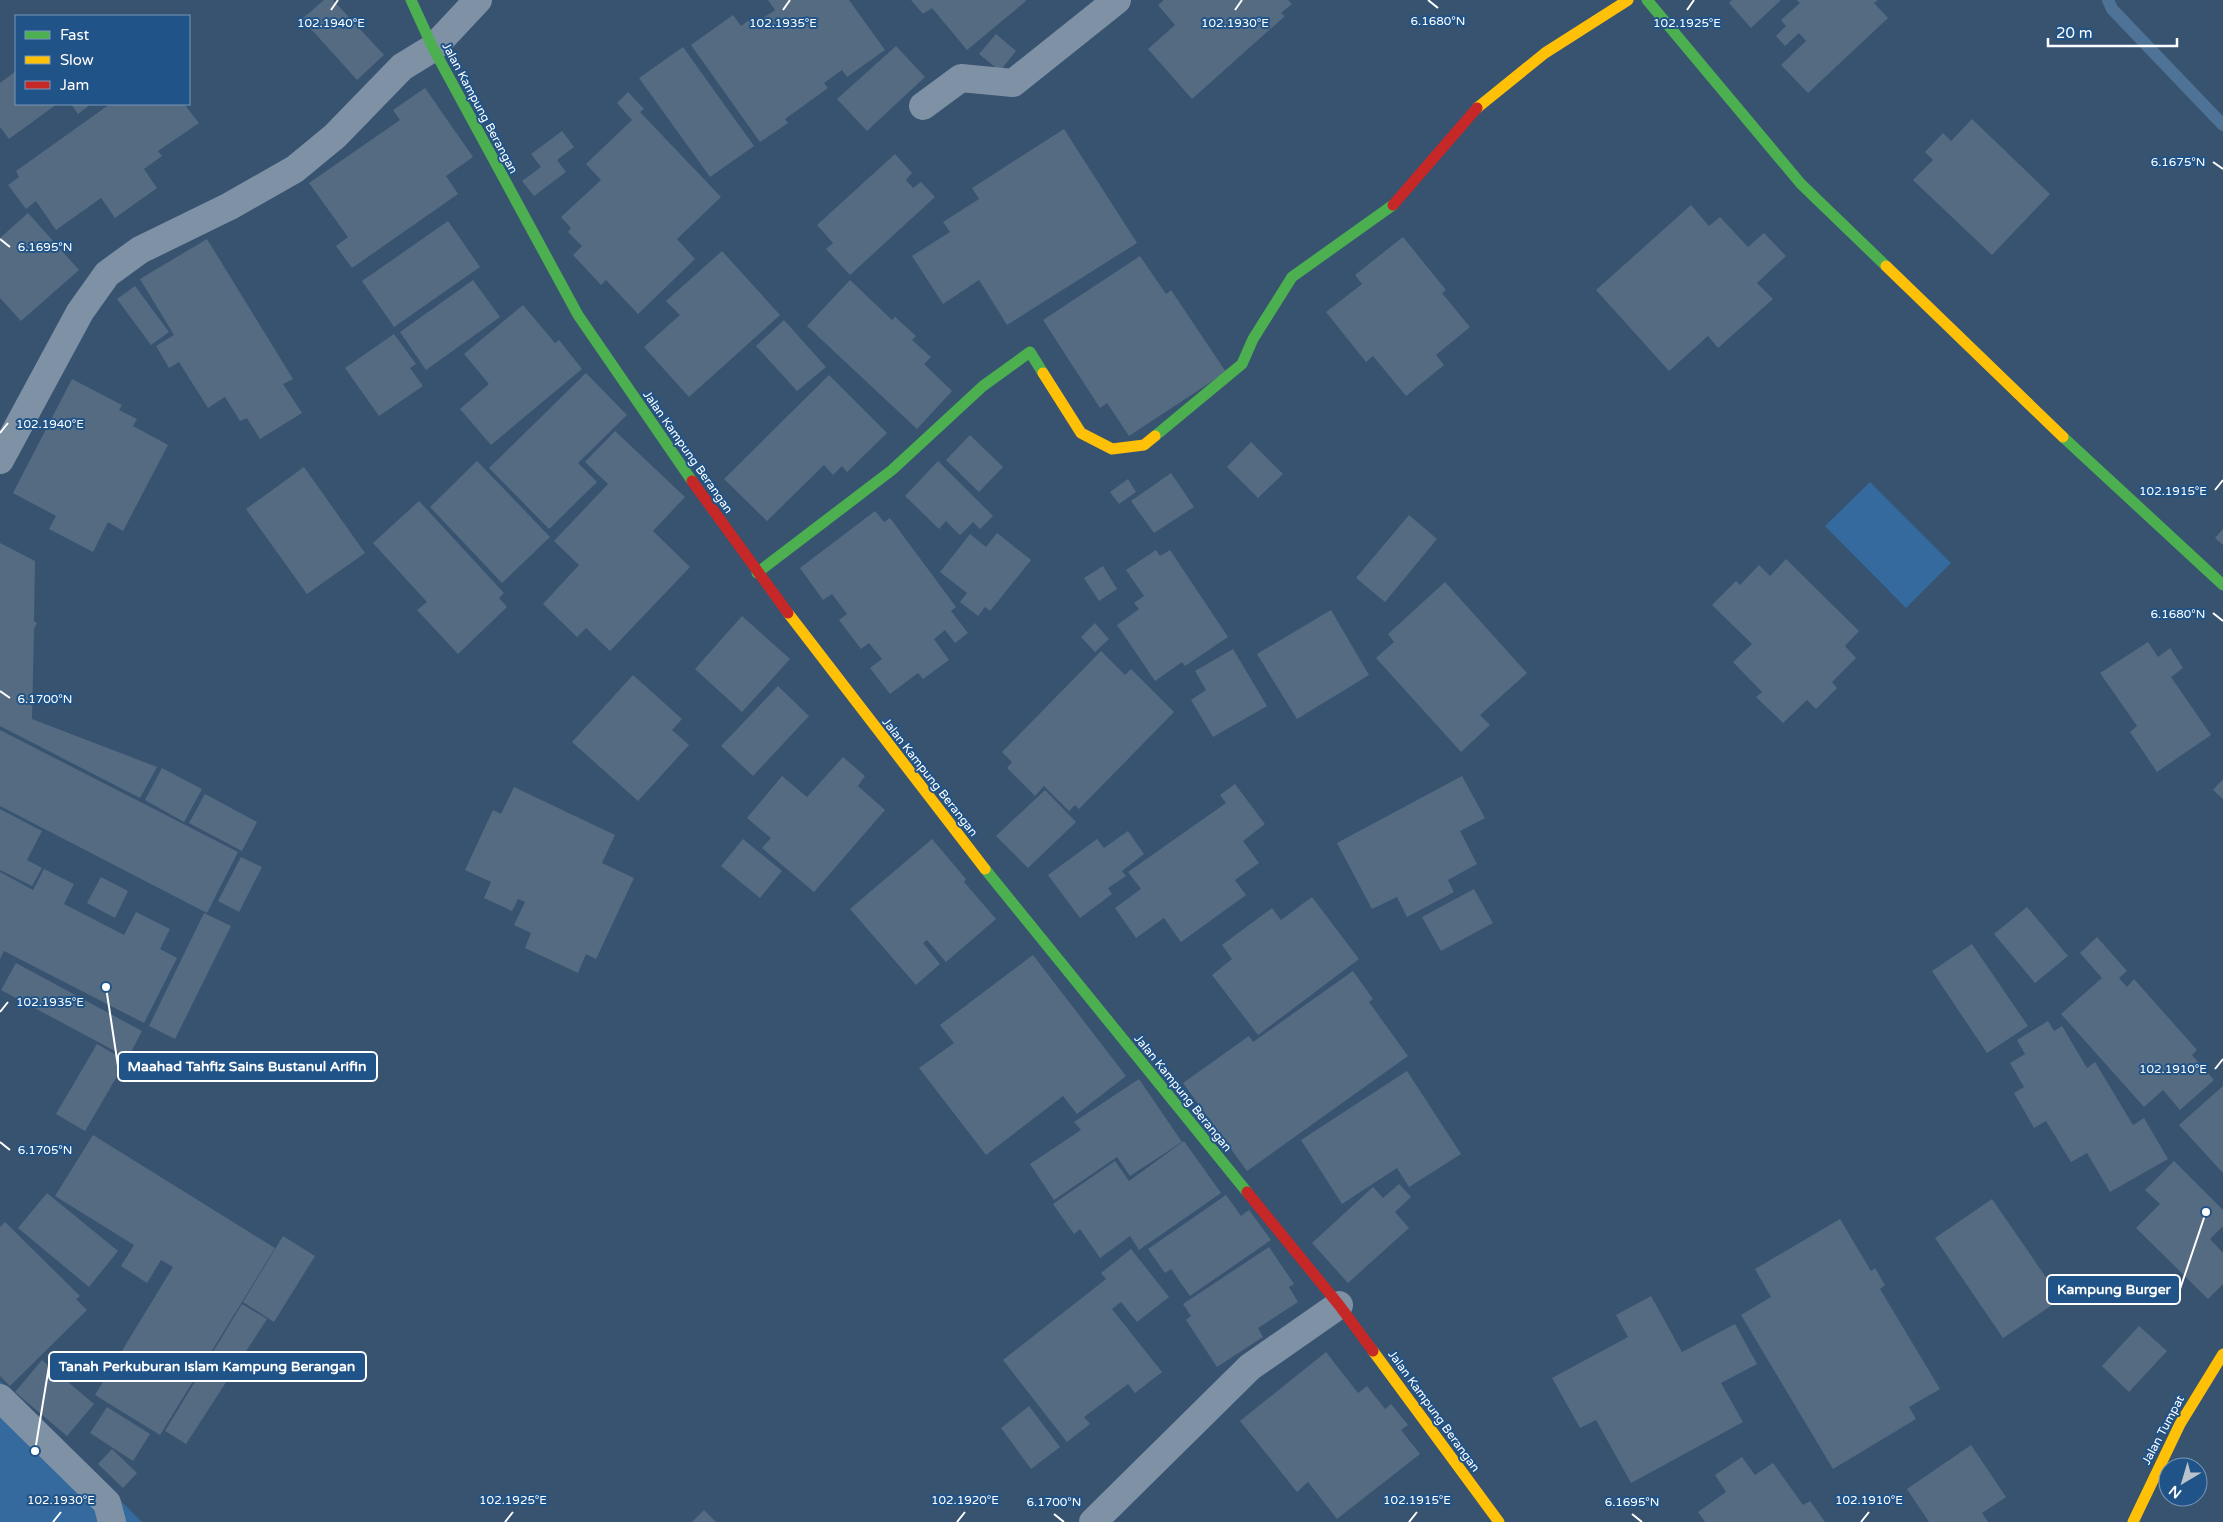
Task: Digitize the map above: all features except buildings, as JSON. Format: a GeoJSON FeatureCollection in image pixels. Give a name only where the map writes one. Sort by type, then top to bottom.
{"type":"FeatureCollection","features":[{"type":"Feature","properties":{"kind":"street","name":"Jalan Kampung Berangan"},"geometry":{"type":"LineString","coordinates":[[411,0],[433,48],[578,315],[627,389],[757,573],[1014,907],[1339,1305],[1499,1522]]}},
{"type":"Feature","properties":{"kind":"street"},"geometry":{"type":"LineString","coordinates":[[0,460],[80,312],[106,274],[140,250],[230,206],[295,169],[334,136],[402,67],[433,48],[478,0]]}},
{"type":"Feature","properties":{"kind":"street"},"geometry":{"type":"LineString","coordinates":[[923,106],[961,78],[1013,83],[1117,0]]}},
{"type":"Feature","properties":{"kind":"street"},"geometry":{"type":"LineString","coordinates":[[757,573],[892,470],[983,386],[1030,352],[1081,433],[1112,449],[1144,445],[1242,364],[1253,339],[1292,277],[1389,210],[1478,108],[1545,53],[1628,0]]}},
{"type":"Feature","properties":{"kind":"street"},"geometry":{"type":"LineString","coordinates":[[1647,0],[1801,184],[2098,471],[2223,585]]}},
{"type":"Feature","properties":{"kind":"street"},"geometry":{"type":"LineString","coordinates":[[1093,1522],[1250,1367],[1339,1305]]}},
{"type":"Feature","properties":{"kind":"street","name":"Jalan Tumpat"},"geometry":{"type":"LineString","coordinates":[[2133,1522],[2180,1424],[2223,1354]]}},
{"type":"Feature","properties":{"kind":"street"},"geometry":{"type":"LineString","coordinates":[[0,1398],[107,1502],[112,1522]]}},
{"type":"Feature","properties":{"kind":"shaded area"},"geometry":{"type":"Polygon","coordinates":[[[1870,482],[1951,563],[1906,608],[1825,526],[1870,482]]]}},
{"type":"Feature","properties":{"kind":"shaded area"},"geometry":{"type":"Polygon","coordinates":[[[0,1381],[140,1520],[142,1522],[0,1522],[0,1381]]]}},
{"type":"Feature","properties":{"kind":"waterway"},"geometry":{"type":"LineString","coordinates":[[2108,0],[2112,9],[2223,125]]}},
{"type":"Feature","properties":{"kind":"traffic: fast"},"geometry":{"type":"LineString","coordinates":[[411,0],[433,48],[578,315],[692,481]]}},
{"type":"Feature","properties":{"kind":"traffic: fast"},"geometry":{"type":"LineString","coordinates":[[1647,0],[1801,184],[1886,266]]}},
{"type":"Feature","properties":{"kind":"traffic: fast"},"geometry":{"type":"LineString","coordinates":[[1155,436],[1242,364],[1253,339],[1292,277],[1393,205]]}},
{"type":"Feature","properties":{"kind":"traffic: fast"},"geometry":{"type":"LineString","coordinates":[[757,573],[892,470],[983,386],[1030,352],[1043,373]]}},
{"type":"Feature","properties":{"kind":"traffic: fast"},"geometry":{"type":"LineString","coordinates":[[2063,437],[2223,585]]}},
{"type":"Feature","properties":{"kind":"traffic: fast"},"geometry":{"type":"LineString","coordinates":[[985,869],[1247,1192]]}},
{"type":"Feature","properties":{"kind":"traffic: slow"},"geometry":{"type":"LineString","coordinates":[[1477,108],[1545,53],[1628,0]]}},
{"type":"Feature","properties":{"kind":"traffic: slow"},"geometry":{"type":"LineString","coordinates":[[1886,266],[2063,437]]}},
{"type":"Feature","properties":{"kind":"traffic: slow"},"geometry":{"type":"LineString","coordinates":[[1043,373],[1081,433],[1112,449],[1144,445],[1155,436]]}},
{"type":"Feature","properties":{"kind":"traffic: slow"},"geometry":{"type":"LineString","coordinates":[[788,613],[985,869]]}},
{"type":"Feature","properties":{"kind":"traffic: slow"},"geometry":{"type":"LineString","coordinates":[[1373,1351],[1499,1522]]}},
{"type":"Feature","properties":{"kind":"traffic: slow"},"geometry":{"type":"LineString","coordinates":[[2133,1522],[2180,1424],[2223,1354]]}},
{"type":"Feature","properties":{"kind":"traffic: jam"},"geometry":{"type":"LineString","coordinates":[[1393,205],[1477,108]]}},
{"type":"Feature","properties":{"kind":"traffic: jam"},"geometry":{"type":"LineString","coordinates":[[692,481],[788,613]]}},
{"type":"Feature","properties":{"kind":"traffic: jam"},"geometry":{"type":"LineString","coordinates":[[1247,1192],[1339,1305],[1373,1351]]}},
{"type":"Feature","properties":{"kind":"place","name":"Maahad Tahfiz Sains Bustanul Arifin"},"geometry":{"type":"Point","coordinates":[106,987]}},
{"type":"Feature","properties":{"kind":"place","name":"Kampung Burger"},"geometry":{"type":"Point","coordinates":[2206,1212]}},
{"type":"Feature","properties":{"kind":"place","name":"Tanah Perkuburan Islam Kampung Berangan"},"geometry":{"type":"Point","coordinates":[35,1451]}}]}
